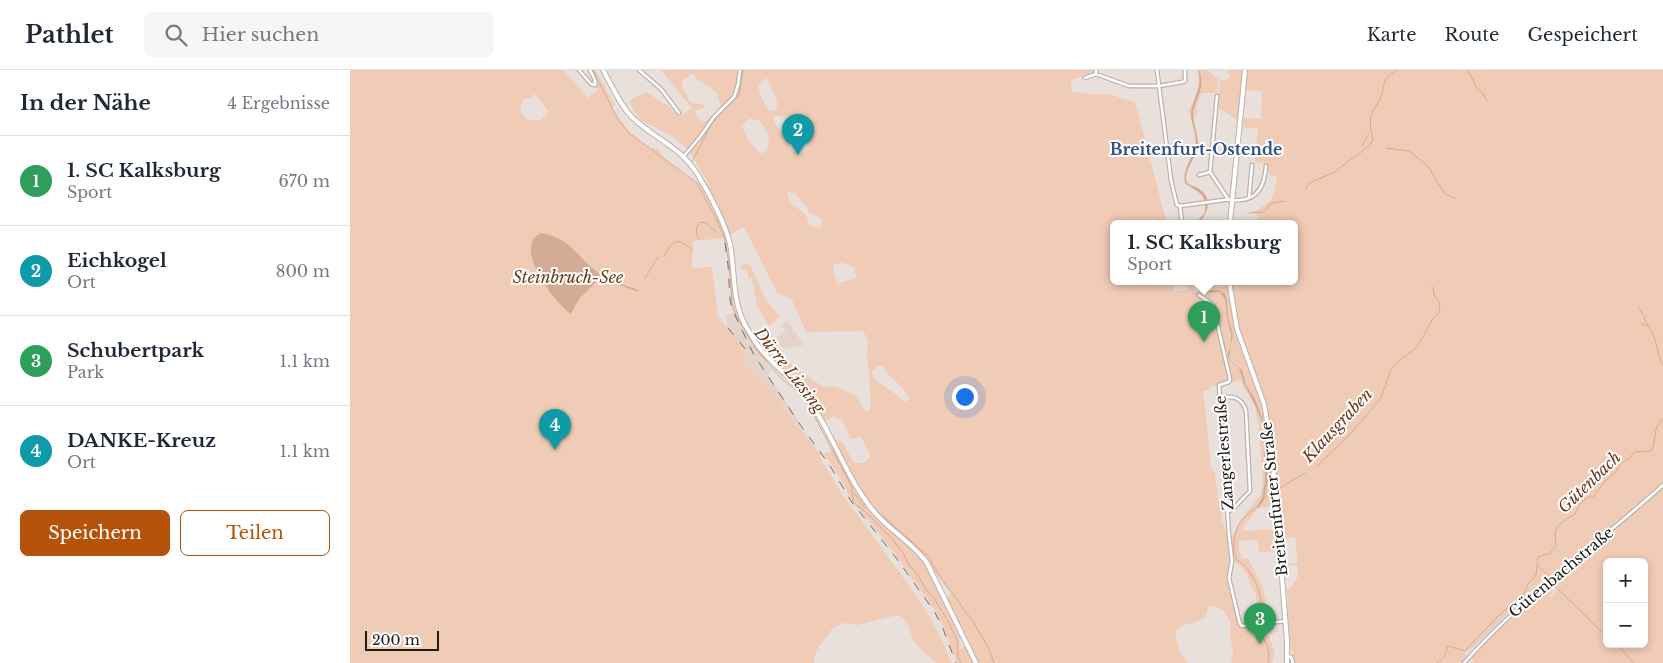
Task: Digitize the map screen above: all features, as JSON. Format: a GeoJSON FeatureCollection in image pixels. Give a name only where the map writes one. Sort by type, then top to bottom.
{"type":"FeatureCollection","features":[{"type":"Feature","properties":{"kind":"main road"},"geometry":{"type":"LineString","coordinates":[[603,70],[633,117],[684,156],[690,164],[703,185],[723,230],[732,259],[738,309],[749,331],[764,354],[802,391],[810,402],[828,429],[855,485],[871,508],[916,550],[927,563],[976,663]]}},
{"type":"Feature","properties":{"kind":"main road"},"geometry":{"type":"LineString","coordinates":[[1230,220],[1230,200],[1245,70]]}},
{"type":"Feature","properties":{"kind":"main road","name":"Breitenfurter Straße"},"geometry":{"type":"LineString","coordinates":[[1230,285],[1239,335],[1264,404],[1273,461],[1286,621],[1287,663]]}},
{"type":"Feature","properties":{"kind":"street"},"geometry":{"type":"LineString","coordinates":[[579,70],[592,85],[595,85],[595,80],[590,70]]}},
{"type":"Feature","properties":{"kind":"street"},"geometry":{"type":"LineString","coordinates":[[639,70],[661,89],[678,113]]}},
{"type":"Feature","properties":{"kind":"street"},"geometry":{"type":"LineString","coordinates":[[684,156],[714,116],[734,97],[740,70]]}},
{"type":"Feature","properties":{"kind":"street"},"geometry":{"type":"LineString","coordinates":[[1157,70],[1171,180],[1177,205],[1180,206],[1182,220]]}},
{"type":"Feature","properties":{"kind":"street"},"geometry":{"type":"LineString","coordinates":[[1085,78],[1096,72],[1124,86],[1159,86],[1185,81],[1185,70]]}},
{"type":"Feature","properties":{"kind":"street"},"geometry":{"type":"LineString","coordinates":[[1217,96],[1210,172],[1230,200]]}},
{"type":"Feature","properties":{"kind":"street"},"geometry":{"type":"LineString","coordinates":[[1249,198],[1252,165]]}},
{"type":"Feature","properties":{"kind":"street"},"geometry":{"type":"LineString","coordinates":[[1180,206],[1249,198],[1261,188],[1266,178],[1266,166]]}},
{"type":"Feature","properties":{"kind":"street"},"geometry":{"type":"LineString","coordinates":[[1199,174],[1210,172]]}},
{"type":"Feature","properties":{"kind":"street","name":"Zangerlestraße"},"geometry":{"type":"LineString","coordinates":[[1199,295],[1213,305],[1230,376],[1229,382],[1219,385],[1232,561],[1229,578],[1238,616],[1241,625],[1286,621]]}},
{"type":"Feature","properties":{"kind":"street"},"geometry":{"type":"LineString","coordinates":[[1220,397],[1235,397],[1244,404],[1246,411],[1250,491],[1232,510],[1228,511]]}},
{"type":"Feature","properties":{"kind":"street","name":"Gütenbachstraße"},"geometry":{"type":"LineString","coordinates":[[1464,663],[1500,624],[1663,485]]}},
{"type":"Feature","properties":{"kind":"street"},"geometry":{"type":"LineString","coordinates":[[1288,656],[1291,657],[1293,663]]}},
{"type":"Feature","properties":{"kind":"shaded area"},"geometry":{"type":"Polygon","coordinates":[[[350,70],[563,70],[588,98],[598,90],[599,83],[592,70],[595,70],[615,105],[612,107],[629,132],[651,150],[653,147],[660,151],[664,159],[695,182],[710,186],[688,149],[670,135],[643,121],[636,114],[630,102],[632,99],[647,92],[663,104],[667,104],[679,117],[692,108],[661,70],[1095,70],[1095,72],[1071,80],[1072,92],[1108,94],[1135,102],[1166,220],[1110,220],[1110,285],[1173,285],[1175,291],[1187,290],[1186,285],[1192,285],[1204,305],[1210,304],[1212,306],[1229,380],[1209,387],[1209,390],[1203,391],[1203,394],[1210,460],[1212,470],[1215,473],[1223,523],[1228,537],[1231,562],[1228,578],[1239,627],[1265,626],[1275,653],[1272,663],[1231,663],[1233,653],[1230,634],[1231,622],[1223,610],[1212,606],[1208,607],[1204,618],[1181,626],[1175,632],[1180,652],[1188,663],[977,663],[946,598],[951,593],[923,556],[903,536],[900,540],[925,563],[961,637],[959,639],[961,646],[959,648],[966,646],[974,663],[957,663],[944,628],[934,609],[894,552],[853,502],[824,454],[838,448],[835,440],[842,442],[854,463],[862,463],[871,457],[861,436],[851,439],[842,420],[833,417],[825,421],[812,398],[782,367],[789,363],[823,387],[835,386],[855,395],[867,413],[871,408],[867,356],[868,340],[863,331],[806,332],[792,300],[777,292],[744,227],[726,237],[734,308],[756,348],[768,361],[767,364],[757,354],[733,313],[728,258],[724,238],[693,241],[692,268],[712,267],[718,316],[747,354],[742,360],[777,397],[796,425],[799,426],[819,453],[821,460],[844,497],[916,595],[935,626],[952,663],[936,663],[917,645],[908,624],[898,615],[857,625],[843,623],[833,628],[816,651],[814,663],[350,663],[350,70]],[[693,73],[682,81],[682,86],[691,103],[705,106],[703,109],[696,110],[695,114],[700,120],[704,122],[721,108],[717,93],[697,79],[693,73]],[[766,78],[758,86],[768,110],[776,110],[776,99],[766,78]],[[535,94],[531,98],[523,99],[520,110],[527,120],[541,120],[549,112],[535,94]],[[773,116],[775,125],[789,143],[790,149],[794,152],[801,154],[808,148],[810,142],[798,132],[796,117],[773,116]],[[749,119],[742,125],[748,139],[759,153],[765,152],[768,148],[769,140],[763,124],[758,120],[749,119]],[[787,192],[794,206],[806,216],[810,225],[820,228],[821,219],[808,211],[796,193],[787,192]],[[834,264],[833,268],[837,284],[856,278],[855,270],[851,265],[834,264]],[[878,365],[872,372],[874,379],[906,402],[909,398],[906,393],[883,367],[878,365]]]}},
{"type":"Feature","properties":{"kind":"shaded area"},"geometry":{"type":"Polygon","coordinates":[[[1196,70],[1199,75],[1200,83],[1202,83],[1199,70],[1208,70],[1218,79],[1217,93],[1201,93],[1196,109],[1198,111],[1194,117],[1198,140],[1194,121],[1192,122],[1188,111],[1198,86],[1196,70]]]}},
{"type":"Feature","properties":{"kind":"shaded area"},"geometry":{"type":"Polygon","coordinates":[[[1227,70],[1663,70],[1663,663],[1471,663],[1473,660],[1471,658],[1516,612],[1546,585],[1551,587],[1553,591],[1549,598],[1552,597],[1557,590],[1550,579],[1540,588],[1537,585],[1469,651],[1464,653],[1467,656],[1460,663],[1295,663],[1293,652],[1290,648],[1287,589],[1290,589],[1298,576],[1297,565],[1284,566],[1284,564],[1298,563],[1295,537],[1280,539],[1277,506],[1258,508],[1244,526],[1243,531],[1276,529],[1278,551],[1259,552],[1258,540],[1239,541],[1239,551],[1243,559],[1248,558],[1260,582],[1266,601],[1262,622],[1256,623],[1258,607],[1255,591],[1252,589],[1244,570],[1233,560],[1230,537],[1261,494],[1263,478],[1258,422],[1255,407],[1240,380],[1228,384],[1231,378],[1214,304],[1200,294],[1194,285],[1199,285],[1199,290],[1204,293],[1220,292],[1225,300],[1227,318],[1231,334],[1228,358],[1239,368],[1243,383],[1254,403],[1263,424],[1265,482],[1262,498],[1257,506],[1262,503],[1268,473],[1264,423],[1238,364],[1229,358],[1233,334],[1228,317],[1227,299],[1222,292],[1201,290],[1201,285],[1223,287],[1223,285],[1298,285],[1298,220],[1256,220],[1260,217],[1253,212],[1264,206],[1271,199],[1274,194],[1277,177],[1269,175],[1267,164],[1255,162],[1258,129],[1243,127],[1244,118],[1261,119],[1262,91],[1244,90],[1238,121],[1218,107],[1220,79],[1223,81],[1230,78],[1227,70]]]}},
{"type":"Feature","properties":{"kind":"shaded area"},"geometry":{"type":"Polygon","coordinates":[[[1190,159],[1186,170],[1186,184],[1190,187],[1185,184],[1184,179],[1185,170],[1190,159]]]}},
{"type":"Feature","properties":{"kind":"shaded area"},"geometry":{"type":"Polygon","coordinates":[[[744,263],[750,265],[766,300],[780,317],[769,326],[758,308],[752,279],[749,279],[747,269],[739,269],[744,263]]]}},
{"type":"Feature","properties":{"kind":"shaded area"},"geometry":{"type":"Polygon","coordinates":[[[733,313],[757,354],[771,370],[768,375],[801,425],[796,425],[777,397],[742,361],[748,354],[727,328],[726,315],[733,313]]]}},
{"type":"Feature","properties":{"kind":"shaded area"},"geometry":{"type":"Polygon","coordinates":[[[787,320],[804,345],[782,347],[776,338],[786,331],[781,325],[787,320]]]}},
{"type":"Feature","properties":{"kind":"water"},"geometry":{"type":"Polygon","coordinates":[[[1198,70],[1202,83],[1193,115],[1198,146],[1186,178],[1187,183],[1199,188],[1207,199],[1208,207],[1204,216],[1201,220],[1199,220],[1205,213],[1204,198],[1186,184],[1185,179],[1185,175],[1196,143],[1191,116],[1199,77],[1198,70]]]}},
{"type":"Feature","properties":{"kind":"water","name":"Steinbruch-See"},"geometry":{"type":"Polygon","coordinates":[[[541,233],[560,239],[592,268],[617,283],[636,289],[639,292],[600,278],[579,299],[571,314],[555,299],[533,262],[531,250],[533,240],[541,233]]]}},
{"type":"Feature","properties":{"kind":"water"},"geometry":{"type":"Polygon","coordinates":[[[1200,285],[1203,291],[1219,290],[1225,294],[1228,317],[1233,334],[1229,358],[1242,370],[1246,385],[1255,399],[1264,423],[1268,478],[1265,496],[1258,508],[1265,482],[1263,424],[1243,382],[1239,368],[1228,358],[1231,334],[1227,318],[1225,300],[1220,292],[1202,293],[1199,290],[1200,285]]]}},
{"type":"Feature","properties":{"kind":"waterway","name":"Dürre Liesing"},"geometry":{"type":"LineString","coordinates":[[593,70],[618,120],[629,133],[697,183],[724,236],[729,263],[732,303],[736,315],[756,349],[809,406],[852,487],[853,502],[870,516],[891,538],[918,575],[926,590],[933,597],[957,640],[958,656],[961,663]]}},
{"type":"Feature","properties":{"kind":"waterway"},"geometry":{"type":"LineString","coordinates":[[692,162],[712,123],[739,96],[743,70]]}},
{"type":"Feature","properties":{"kind":"waterway"},"geometry":{"type":"LineString","coordinates":[[1306,189],[1309,183],[1333,173],[1369,146],[1373,140],[1370,123],[1372,113],[1380,99],[1384,83],[1397,70]]}},
{"type":"Feature","properties":{"kind":"waterway"},"geometry":{"type":"LineString","coordinates":[[1468,70],[1476,87],[1482,92],[1487,101]]}},
{"type":"Feature","properties":{"kind":"waterway"},"geometry":{"type":"LineString","coordinates":[[1362,146],[1368,135]]}},
{"type":"Feature","properties":{"kind":"waterway"},"geometry":{"type":"LineString","coordinates":[[1386,148],[1409,151],[1428,166],[1444,193],[1456,199]]}},
{"type":"Feature","properties":{"kind":"waterway"},"geometry":{"type":"LineString","coordinates":[[1249,213],[1264,212],[1271,203],[1285,201]]}},
{"type":"Feature","properties":{"kind":"waterway"},"geometry":{"type":"LineString","coordinates":[[699,239],[696,230],[701,222],[706,223],[716,232]]}},
{"type":"Feature","properties":{"kind":"waterway"},"geometry":{"type":"LineString","coordinates":[[664,257],[670,246],[676,242],[683,243],[692,250]]}},
{"type":"Feature","properties":{"kind":"waterway"},"geometry":{"type":"LineString","coordinates":[[645,278],[658,257]]}},
{"type":"Feature","properties":{"kind":"waterway","name":"Klausgraben"},"geometry":{"type":"LineString","coordinates":[[1317,466],[1351,433],[1381,398],[1391,370],[1396,363],[1415,349],[1433,318],[1438,314],[1439,302],[1431,286]]}},
{"type":"Feature","properties":{"kind":"waterway"},"geometry":{"type":"LineString","coordinates":[[1639,308],[1644,316]]}},
{"type":"Feature","properties":{"kind":"waterway"},"geometry":{"type":"LineString","coordinates":[[1647,314],[1644,318],[1654,337],[1663,365]]}},
{"type":"Feature","properties":{"kind":"waterway"},"geometry":{"type":"LineString","coordinates":[[1641,323],[1647,326]]}},
{"type":"Feature","properties":{"kind":"waterway","name":"Gütenbach"},"geometry":{"type":"LineString","coordinates":[[1437,663],[1444,657],[1448,646],[1465,651],[1497,617],[1524,594],[1528,584],[1536,575],[1538,557],[1550,553],[1556,546],[1555,532],[1558,526],[1575,514],[1579,505],[1587,498],[1594,496],[1605,481],[1616,472],[1621,463],[1630,458],[1634,452],[1651,451],[1657,426],[1663,419]]}},
{"type":"Feature","properties":{"kind":"waterway","name":"Klausgraben"},"geometry":{"type":"LineString","coordinates":[[1276,493],[1280,488],[1305,473]]}},
{"type":"Feature","properties":{"kind":"waterway"},"geometry":{"type":"LineString","coordinates":[[1654,495],[1663,488]]}},
{"type":"Feature","properties":{"kind":"waterway"},"geometry":{"type":"LineString","coordinates":[[854,493],[865,508]]}},
{"type":"Feature","properties":{"kind":"waterway","name":"Klausgraben"},"geometry":{"type":"LineString","coordinates":[[1263,500],[1267,495],[1273,494]]}},
{"type":"Feature","properties":{"kind":"waterway"},"geometry":{"type":"LineString","coordinates":[[1608,535],[1652,497]]}},
{"type":"Feature","properties":{"kind":"waterway"},"geometry":{"type":"LineString","coordinates":[[1258,506],[1245,517],[1237,528],[1234,550],[1237,560],[1251,574],[1260,593],[1259,626],[1269,652],[1268,663]]}},
{"type":"Feature","properties":{"kind":"waterway"},"geometry":{"type":"LineString","coordinates":[[878,512],[928,556],[941,578],[974,623],[989,649],[994,663]]}},
{"type":"Feature","properties":{"kind":"waterway"},"geometry":{"type":"LineString","coordinates":[[1553,580],[1605,537]]}},
{"type":"Feature","properties":{"kind":"waterway"},"geometry":{"type":"LineString","coordinates":[[1538,566],[1553,580],[1556,588]]}},
{"type":"Feature","properties":{"kind":"waterway"},"geometry":{"type":"LineString","coordinates":[[1559,590],[1603,633]]}},
{"type":"Feature","properties":{"kind":"waterway"},"geometry":{"type":"LineString","coordinates":[[1621,648],[1634,663]]}},
{"type":"Feature","properties":{"kind":"railway"},"geometry":{"type":"LineString","coordinates":[[725,243],[732,309],[754,355],[801,426],[829,464],[851,501],[897,559],[934,611],[942,626],[956,663]]}},
{"type":"Feature","properties":{"kind":"railway"},"geometry":{"type":"LineString","coordinates":[[728,328],[747,351]]}},
{"type":"Feature","properties":{"kind":"place","name":"Eichkogel"},"geometry":{"type":"Point","coordinates":[798,155]}},
{"type":"Feature","properties":{"kind":"place","name":"1. SC Kalksburg"},"geometry":{"type":"Point","coordinates":[1204,342]}},
{"type":"Feature","properties":{"kind":"place","name":"DANKE-Kreuz"},"geometry":{"type":"Point","coordinates":[555,450]}},
{"type":"Feature","properties":{"kind":"place","name":"Schubertpark"},"geometry":{"type":"Point","coordinates":[1260,644]}},
{"type":"Feature","properties":{"kind":"district","name":"Breitenfurt-Ostende"},"geometry":{"type":"Point","coordinates":[1196,149]}}]}
